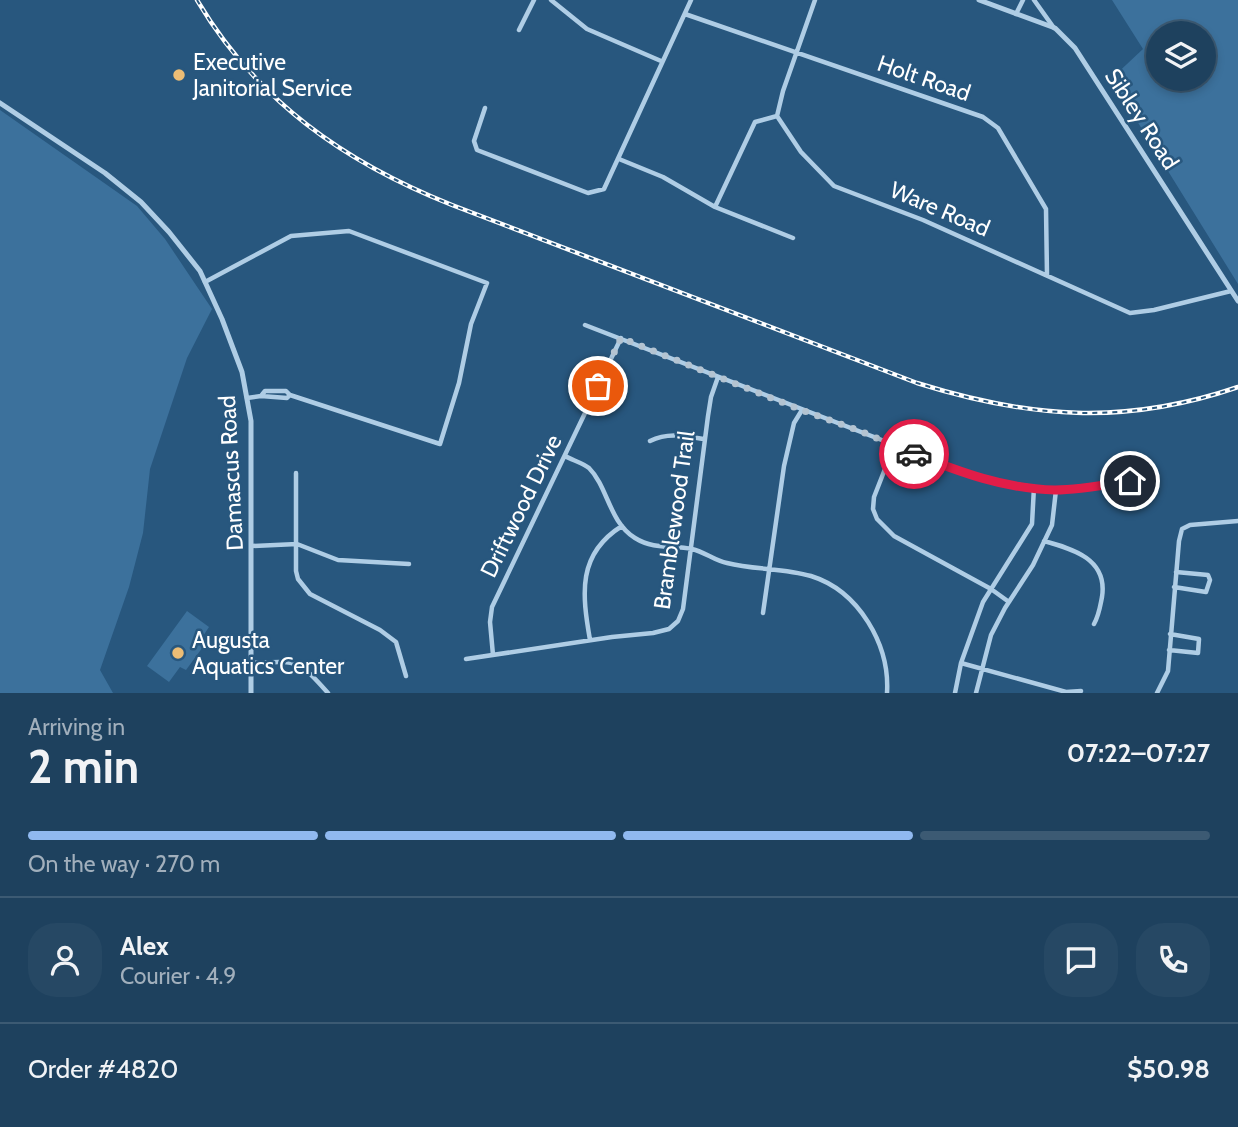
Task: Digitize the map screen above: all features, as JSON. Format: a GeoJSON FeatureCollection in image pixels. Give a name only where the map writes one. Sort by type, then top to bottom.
{"type":"FeatureCollection","features":[{"type":"Feature","properties":{"kind":"street"},"geometry":{"type":"LineString","coordinates":[[519,30],[534,0]]}},
{"type":"Feature","properties":{"kind":"street"},"geometry":{"type":"LineString","coordinates":[[551,0],[587,29],[661,61]]}},
{"type":"Feature","properties":{"kind":"street"},"geometry":{"type":"LineString","coordinates":[[485,108],[474,141],[477,150],[588,193],[604,189],[691,0]]}},
{"type":"Feature","properties":{"kind":"street"},"geometry":{"type":"LineString","coordinates":[[715,207],[755,122],[777,116],[815,0]]}},
{"type":"Feature","properties":{"kind":"street","name":"Sibley Road"},"geometry":{"type":"LineString","coordinates":[[979,0],[1055,28],[1075,48],[1238,301]]}},
{"type":"Feature","properties":{"kind":"street"},"geometry":{"type":"LineString","coordinates":[[1016,14],[1023,0]]}},
{"type":"Feature","properties":{"kind":"street"},"geometry":{"type":"LineString","coordinates":[[1034,0],[1055,28]]}},
{"type":"Feature","properties":{"kind":"street","name":"Holt Road"},"geometry":{"type":"LineString","coordinates":[[685,14],[983,117],[998,128],[1046,209],[1047,275]]}},
{"type":"Feature","properties":{"kind":"street","name":"Damascus Road"},"geometry":{"type":"LineString","coordinates":[[0,103],[105,173],[141,202],[200,271],[222,319],[242,372],[251,421],[251,693]]}},
{"type":"Feature","properties":{"kind":"street","name":"Ware Road"},"geometry":{"type":"LineString","coordinates":[[777,116],[801,152],[834,186],[923,220],[1130,313],[1154,310],[1231,291]]}},
{"type":"Feature","properties":{"kind":"street"},"geometry":{"type":"LineString","coordinates":[[619,159],[663,177],[715,207],[793,238]]}},
{"type":"Feature","properties":{"kind":"street"},"geometry":{"type":"LineString","coordinates":[[205,282],[291,236],[349,231],[487,283],[471,324],[459,383],[440,444],[290,394],[287,398],[247,398]]}},
{"type":"Feature","properties":{"kind":"street"},"geometry":{"type":"LineString","coordinates":[[585,325],[985,480],[1056,490],[1144,478]]}},
{"type":"Feature","properties":{"kind":"street","name":"Driftwood Drive"},"geometry":{"type":"LineString","coordinates":[[493,655],[492,607],[621,338]]}},
{"type":"Feature","properties":{"kind":"street","name":"Bramblewood Trail"},"geometry":{"type":"LineString","coordinates":[[466,659],[653,633],[669,629],[678,621],[683,609],[704,439],[711,397],[718,377]]}},
{"type":"Feature","properties":{"kind":"street"},"geometry":{"type":"LineString","coordinates":[[763,613],[786,455],[794,424],[802,410]]}},
{"type":"Feature","properties":{"kind":"street"},"geometry":{"type":"LineString","coordinates":[[650,441],[671,435],[704,439]]}},
{"type":"Feature","properties":{"kind":"street"},"geometry":{"type":"LineString","coordinates":[[894,446],[874,497],[873,509],[877,520],[894,536],[1009,601]]}},
{"type":"Feature","properties":{"kind":"street"},"geometry":{"type":"LineString","coordinates":[[565,456],[589,469],[622,526],[637,540],[648,544],[691,549],[726,563],[814,577],[836,588],[874,631],[885,659],[887,693]]}},
{"type":"Feature","properties":{"kind":"street"},"geometry":{"type":"LineString","coordinates":[[296,473],[298,579],[310,594],[380,630],[396,642],[406,676]]}},
{"type":"Feature","properties":{"kind":"street"},"geometry":{"type":"LineString","coordinates":[[956,693],[961,663],[979,612],[1032,524],[1034,488]]}},
{"type":"Feature","properties":{"kind":"street"},"geometry":{"type":"LineString","coordinates":[[976,693],[991,635],[1033,565],[1052,525],[1056,490]]}},
{"type":"Feature","properties":{"kind":"street"},"geometry":{"type":"LineString","coordinates":[[1157,693],[1168,671],[1174,587],[1182,529],[1190,525],[1238,521]]}},
{"type":"Feature","properties":{"kind":"street"},"geometry":{"type":"LineString","coordinates":[[590,640],[583,594],[586,575],[594,553],[609,534],[622,526]]}},
{"type":"Feature","properties":{"kind":"street"},"geometry":{"type":"LineString","coordinates":[[1044,541],[1069,548],[1095,564],[1102,576],[1103,588],[1098,617],[1094,624]]}},
{"type":"Feature","properties":{"kind":"street"},"geometry":{"type":"LineString","coordinates":[[252,546],[297,544],[338,560],[409,564]]}},
{"type":"Feature","properties":{"kind":"street"},"geometry":{"type":"LineString","coordinates":[[1174,587],[1206,592],[1210,580],[1209,575],[1176,572]]}},
{"type":"Feature","properties":{"kind":"street"},"geometry":{"type":"LineString","coordinates":[[1169,650],[1198,653],[1199,639],[1170,634]]}},
{"type":"Feature","properties":{"kind":"street"},"geometry":{"type":"LineString","coordinates":[[251,663],[290,661],[308,670],[328,693]]}},
{"type":"Feature","properties":{"kind":"street"},"geometry":{"type":"LineString","coordinates":[[961,663],[1066,692],[1081,691]]}},
{"type":"Feature","properties":{"kind":"shaded area"},"geometry":{"type":"Polygon","coordinates":[[[1112,0],[1238,0],[1238,284],[1111,79],[1143,49],[1112,0]]]}},
{"type":"Feature","properties":{"kind":"shaded area"},"geometry":{"type":"Polygon","coordinates":[[[0,110],[137,206],[165,239],[212,309],[187,358],[150,469],[143,533],[129,587],[100,670],[113,693],[0,693],[0,110]]]}},
{"type":"Feature","properties":{"kind":"shaded area","name":"Augusta Aquatics Center"},"geometry":{"type":"Polygon","coordinates":[[[187,611],[209,627],[203,636],[208,640],[186,670],[180,667],[169,682],[147,666],[187,611]]]}},
{"type":"Feature","properties":{"kind":"railway"},"geometry":{"type":"LineString","coordinates":[[197,0],[247,69],[276,98],[306,124],[375,169],[452,205],[917,383],[998,404],[1077,413],[1156,408],[1238,387]]}},
{"type":"Feature","properties":{"kind":"way so far"},"geometry":{"type":"LineString","coordinates":[[598,386],[621,338],[914,454]]}},
{"type":"Feature","properties":{"kind":"place","name":"Executive Janitorial Service"},"geometry":{"type":"Point","coordinates":[179,75]}},
{"type":"Feature","properties":{"kind":"place","name":"Augusta Aquatics Center"},"geometry":{"type":"Point","coordinates":[178,653]}},
{"type":"Feature","properties":{"kind":"route"},"geometry":{"type":"LineString","coordinates":[[914,454],[985,480],[1034,488],[1071,489],[1130,481]]}}]}
